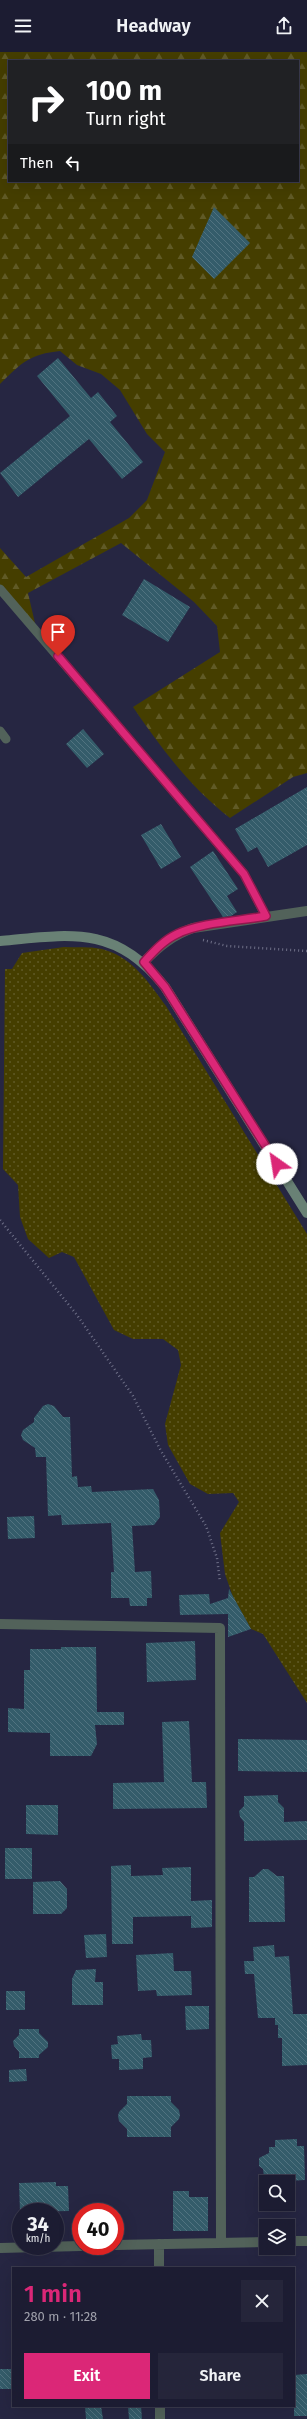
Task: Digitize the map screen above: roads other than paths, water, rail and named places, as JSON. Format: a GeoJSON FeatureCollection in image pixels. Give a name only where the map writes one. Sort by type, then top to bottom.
{"type":"FeatureCollection","features":[{"type":"Feature","properties":{"kind":"street"},"geometry":{"type":"LineString","coordinates":[[144,962],[158,947],[177,934],[193,928],[307,911]]}},
{"type":"Feature","properties":{"kind":"street"},"geometry":{"type":"LineString","coordinates":[[0,941],[78,936],[95,938],[111,942],[129,951],[144,962],[165,987],[307,1213]]}},
{"type":"Feature","properties":{"kind":"street"},"geometry":{"type":"LineString","coordinates":[[0,1624],[220,1628],[221,2243]]}},
{"type":"Feature","properties":{"kind":"street"},"geometry":{"type":"LineString","coordinates":[[295,2241],[307,2241]]}},
{"type":"Feature","properties":{"kind":"street"},"geometry":{"type":"LineString","coordinates":[[124,2245],[259,2242]]}},
{"type":"Feature","properties":{"kind":"street"},"geometry":{"type":"LineString","coordinates":[[159,2244],[159,2267]]}},
{"type":"Feature","properties":{"kind":"street"},"geometry":{"type":"LineString","coordinates":[[0,2248],[72,2246]]}},
{"type":"Feature","properties":{"kind":"street"},"geometry":{"type":"LineString","coordinates":[[160,2407],[160,2419]]}},
{"type":"Feature","properties":{"kind":"lane"},"geometry":{"type":"LineString","coordinates":[[0,590],[244,874],[266,916]]}},
{"type":"Feature","properties":{"kind":"lane"},"geometry":{"type":"LineString","coordinates":[[0,731],[6,739]]}}]}
